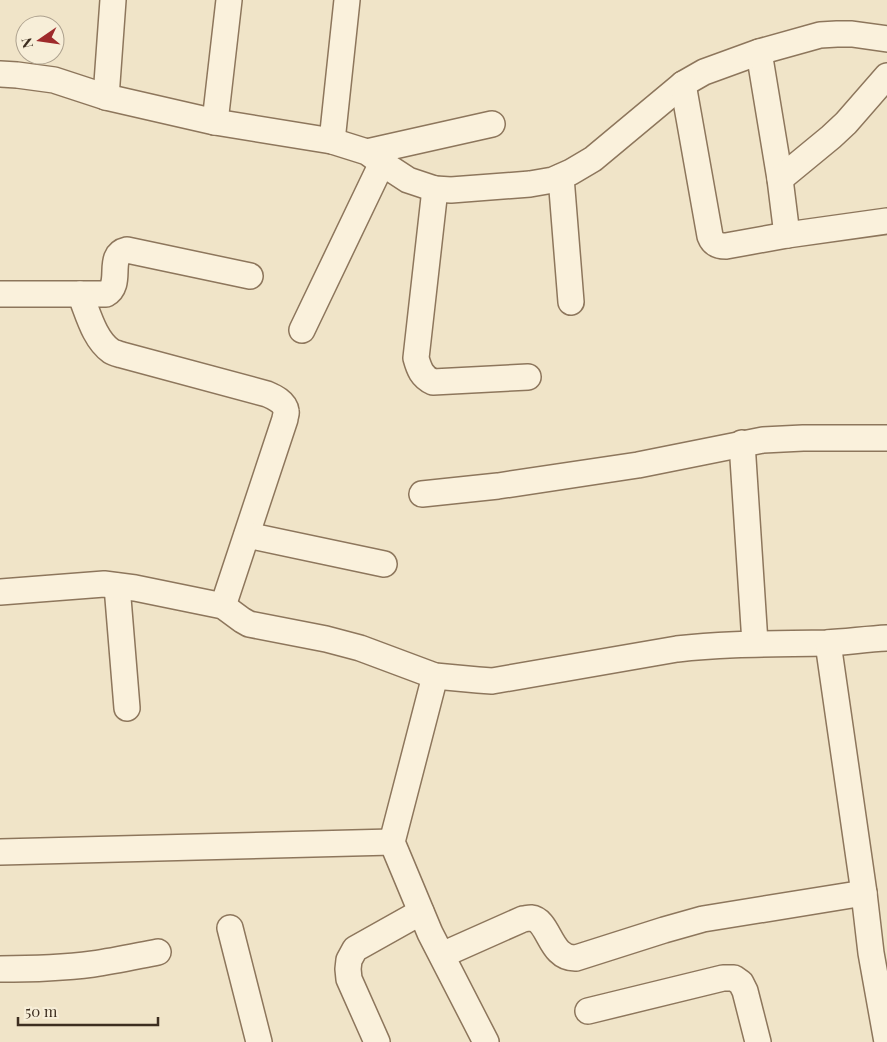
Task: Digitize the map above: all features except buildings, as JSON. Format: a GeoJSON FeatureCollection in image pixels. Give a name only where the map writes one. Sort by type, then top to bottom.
{"type":"FeatureCollection","features":[{"type":"Feature","properties":{"kind":"street"},"geometry":{"type":"LineString","coordinates":[[106,97],[113,0]]}},
{"type":"Feature","properties":{"kind":"street"},"geometry":{"type":"LineString","coordinates":[[215,122],[229,0]]}},
{"type":"Feature","properties":{"kind":"street"},"geometry":{"type":"LineString","coordinates":[[332,141],[347,0]]}},
{"type":"Feature","properties":{"kind":"street"},"geometry":{"type":"LineString","coordinates":[[0,74],[54,80],[106,97],[215,122],[332,141],[374,158],[408,180],[434,189],[451,190],[530,184],[561,177],[593,159],[683,84],[704,72],[759,52],[829,34],[852,34],[887,39]]}},
{"type":"Feature","properties":{"kind":"street"},"geometry":{"type":"LineString","coordinates":[[759,52],[780,179],[787,235]]}},
{"type":"Feature","properties":{"kind":"street"},"geometry":{"type":"LineString","coordinates":[[683,84],[710,236],[717,246],[887,220]]}},
{"type":"Feature","properties":{"kind":"street"},"geometry":{"type":"LineString","coordinates":[[780,179],[883,91]]}},
{"type":"Feature","properties":{"kind":"street"},"geometry":{"type":"LineString","coordinates":[[374,158],[492,124]]}},
{"type":"Feature","properties":{"kind":"street"},"geometry":{"type":"LineString","coordinates":[[302,330],[374,158]]}},
{"type":"Feature","properties":{"kind":"street"},"geometry":{"type":"LineString","coordinates":[[561,177],[571,302]]}},
{"type":"Feature","properties":{"kind":"street"},"geometry":{"type":"LineString","coordinates":[[434,189],[416,358],[420,372],[426,379],[433,382],[528,377]]}},
{"type":"Feature","properties":{"kind":"street"},"geometry":{"type":"LineString","coordinates":[[0,294],[109,293],[114,283],[118,255],[121,251],[127,250],[250,276]]}},
{"type":"Feature","properties":{"kind":"street"},"geometry":{"type":"LineString","coordinates":[[80,294],[95,331],[111,350],[122,356],[267,394],[283,404],[286,411],[285,419],[223,606]]}},
{"type":"Feature","properties":{"kind":"street"},"geometry":{"type":"LineString","coordinates":[[422,494],[498,486],[629,466],[763,440],[887,438]]}},
{"type":"Feature","properties":{"kind":"street"},"geometry":{"type":"LineString","coordinates":[[742,443],[755,643]]}},
{"type":"Feature","properties":{"kind":"street"},"geometry":{"type":"LineString","coordinates":[[247,535],[384,564]]}},
{"type":"Feature","properties":{"kind":"street"},"geometry":{"type":"LineString","coordinates":[[0,592],[91,585],[135,588],[223,606],[250,624],[326,639],[360,648],[435,676],[478,680],[492,680],[703,646],[755,643],[828,643],[887,638]]}},
{"type":"Feature","properties":{"kind":"street"},"geometry":{"type":"LineString","coordinates":[[117,586],[127,708]]}},
{"type":"Feature","properties":{"kind":"street"},"geometry":{"type":"LineString","coordinates":[[828,643],[872,902],[871,953],[887,1042]]}},
{"type":"Feature","properties":{"kind":"street"},"geometry":{"type":"LineString","coordinates":[[435,676],[392,842],[421,912],[486,1042]]}},
{"type":"Feature","properties":{"kind":"street"},"geometry":{"type":"LineString","coordinates":[[0,852],[392,842]]}},
{"type":"Feature","properties":{"kind":"street"},"geometry":{"type":"LineString","coordinates":[[442,955],[523,919],[531,918],[541,924],[558,951],[569,958],[576,958],[703,919],[872,902]]}},
{"type":"Feature","properties":{"kind":"street"},"geometry":{"type":"LineString","coordinates":[[377,1042],[349,978],[349,960],[355,949],[421,912]]}},
{"type":"Feature","properties":{"kind":"street"},"geometry":{"type":"LineString","coordinates":[[230,928],[259,1042]]}},
{"type":"Feature","properties":{"kind":"street"},"geometry":{"type":"LineString","coordinates":[[0,969],[45,969],[88,965],[158,952]]}},
{"type":"Feature","properties":{"kind":"street"},"geometry":{"type":"LineString","coordinates":[[588,1011],[723,978],[734,978],[741,983],[745,991],[758,1042]]}}]}
